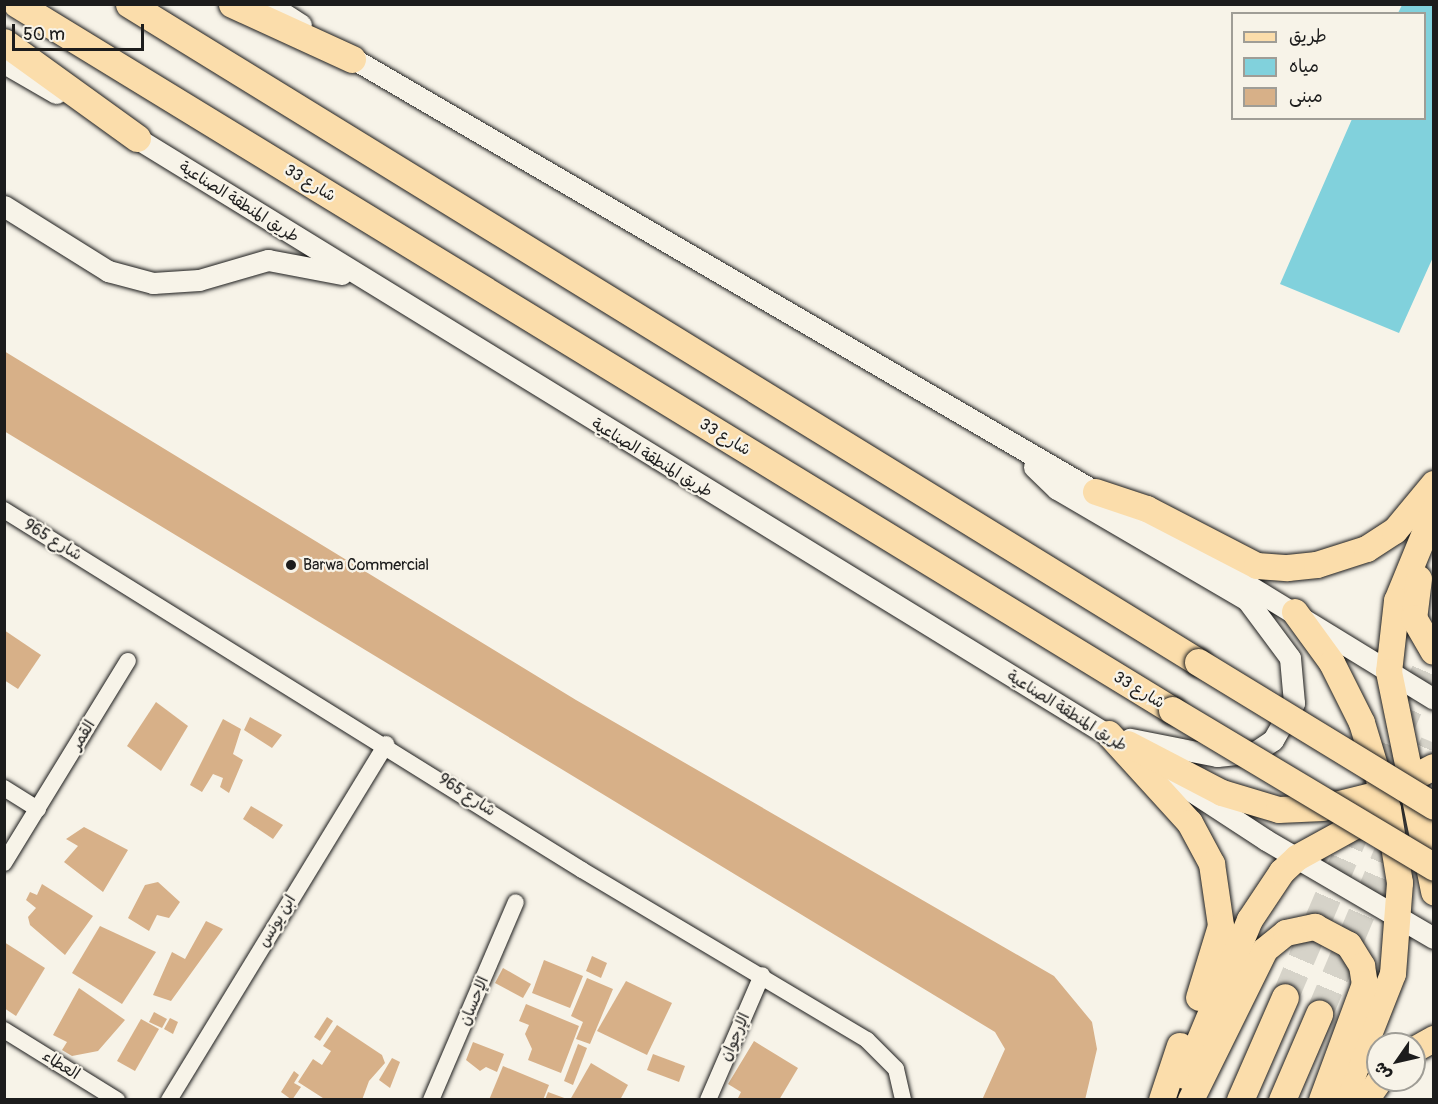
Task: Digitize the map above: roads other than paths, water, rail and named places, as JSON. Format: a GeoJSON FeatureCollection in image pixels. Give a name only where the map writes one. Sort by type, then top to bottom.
{"type":"FeatureCollection","features":[{"type":"Feature","properties":{"kind":"highway","name":"شارع 33"},"geometry":{"type":"LineString","coordinates":[[17,4],[1172,710],[1434,867]]}},
{"type":"Feature","properties":{"kind":"highway"},"geometry":{"type":"LineString","coordinates":[[129,4],[1198,662],[1423,795]]}},
{"type":"Feature","properties":{"kind":"highway"},"geometry":{"type":"LineString","coordinates":[[232,4],[352,59]]}},
{"type":"Feature","properties":{"kind":"highway"},"geometry":{"type":"LineString","coordinates":[[4,42],[137,138]]}},
{"type":"Feature","properties":{"kind":"highway"},"geometry":{"type":"LineString","coordinates":[[1240,1100],[1285,997]]}},
{"type":"Feature","properties":{"kind":"highway"},"geometry":{"type":"LineString","coordinates":[[1282,1100],[1319,1014]]}},
{"type":"Feature","properties":{"kind":"main road"},"geometry":{"type":"LineString","coordinates":[[1096,492],[1147,509],[1257,566],[1288,568],[1317,565],[1367,549],[1395,531],[1434,484]]}},
{"type":"Feature","properties":{"kind":"main road"},"geometry":{"type":"LineString","coordinates":[[1434,511],[1396,601],[1389,672],[1423,795],[1434,892]]}},
{"type":"Feature","properties":{"kind":"main road"},"geometry":{"type":"LineString","coordinates":[[1434,546],[1412,606],[1418,632],[1434,652]]}},
{"type":"Feature","properties":{"kind":"main road"},"geometry":{"type":"LineString","coordinates":[[1295,612],[1347,691],[1386,801],[1399,872],[1400,917],[1385,1001],[1343,1100]]}},
{"type":"Feature","properties":{"kind":"main road"},"geometry":{"type":"LineString","coordinates":[[1108,734],[1247,804],[1301,811],[1423,795]]}},
{"type":"Feature","properties":{"kind":"main road"},"geometry":{"type":"LineString","coordinates":[[1108,734],[1190,823],[1212,864],[1219,896],[1221,926],[1212,966],[1161,1100]]}},
{"type":"Feature","properties":{"kind":"main road"},"geometry":{"type":"LineString","coordinates":[[1423,795],[1434,767]]}},
{"type":"Feature","properties":{"kind":"main road"},"geometry":{"type":"LineString","coordinates":[[1175,1100],[1250,920],[1297,858],[1386,801]]}},
{"type":"Feature","properties":{"kind":"main road"},"geometry":{"type":"LineString","coordinates":[[1191,1100],[1265,950],[1286,933],[1315,927],[1349,945],[1362,966],[1365,984],[1322,1100]]}},
{"type":"Feature","properties":{"kind":"street"},"geometry":{"type":"LineString","coordinates":[[269,4],[352,59],[1096,492],[1434,699]]}},
{"type":"Feature","properties":{"kind":"street","name":"طريق المنطقة الصناعية"},"geometry":{"type":"LineString","coordinates":[[4,63],[137,138],[362,279],[1108,734],[1190,792],[1297,858]]}},
{"type":"Feature","properties":{"kind":"street"},"geometry":{"type":"LineString","coordinates":[[4,206],[108,271],[153,283],[199,280],[247,262],[288,260],[362,279]]}},
{"type":"Feature","properties":{"kind":"street"},"geometry":{"type":"LineString","coordinates":[[1010,444],[1058,489],[1247,600],[1290,658],[1294,703],[1273,740],[1255,752],[1217,756],[1108,734]]}},
{"type":"Feature","properties":{"kind":"street","name":"شارع 965"},"geometry":{"type":"LineString","coordinates":[[4,510],[386,744],[582,870],[762,975],[884,1053],[903,1084],[903,1100]]}},
{"type":"Feature","properties":{"kind":"street","name":"القمر"},"geometry":{"type":"LineString","coordinates":[[4,863],[128,660]]}},
{"type":"Feature","properties":{"kind":"street","name":"ابن يونس"},"geometry":{"type":"LineString","coordinates":[[169,1100],[386,744]]}},
{"type":"Feature","properties":{"kind":"street"},"geometry":{"type":"LineString","coordinates":[[4,788],[38,808]]}},
{"type":"Feature","properties":{"kind":"street"},"geometry":{"type":"LineString","coordinates":[[1297,858],[1434,938]]}},
{"type":"Feature","properties":{"kind":"street","name":"الإحسان"},"geometry":{"type":"LineString","coordinates":[[431,1100],[516,902]]}},
{"type":"Feature","properties":{"kind":"street","name":"الإرجوان"},"geometry":{"type":"LineString","coordinates":[[708,1100],[762,975]]}},
{"type":"Feature","properties":{"kind":"street","name":"العطاء"},"geometry":{"type":"LineString","coordinates":[[4,1030],[117,1100]]}},
{"type":"Feature","properties":{"kind":"water"},"geometry":{"type":"Polygon","coordinates":[[[1402,5],[1433,5],[1434,255],[1399,333],[1280,284],[1352,120],[1426,120],[1426,12],[1398,12],[1402,5]]]}},
{"type":"Feature","properties":{"kind":"tunnel"},"geometry":{"type":"LineString","coordinates":[[1285,997],[1434,649]]}},
{"type":"Feature","properties":{"kind":"tunnel"},"geometry":{"type":"LineString","coordinates":[[1319,1014],[1434,742]]}},
{"type":"Feature","properties":{"kind":"place","name":"Barwa Commercial"},"geometry":{"type":"Point","coordinates":[291,565]}}]}
